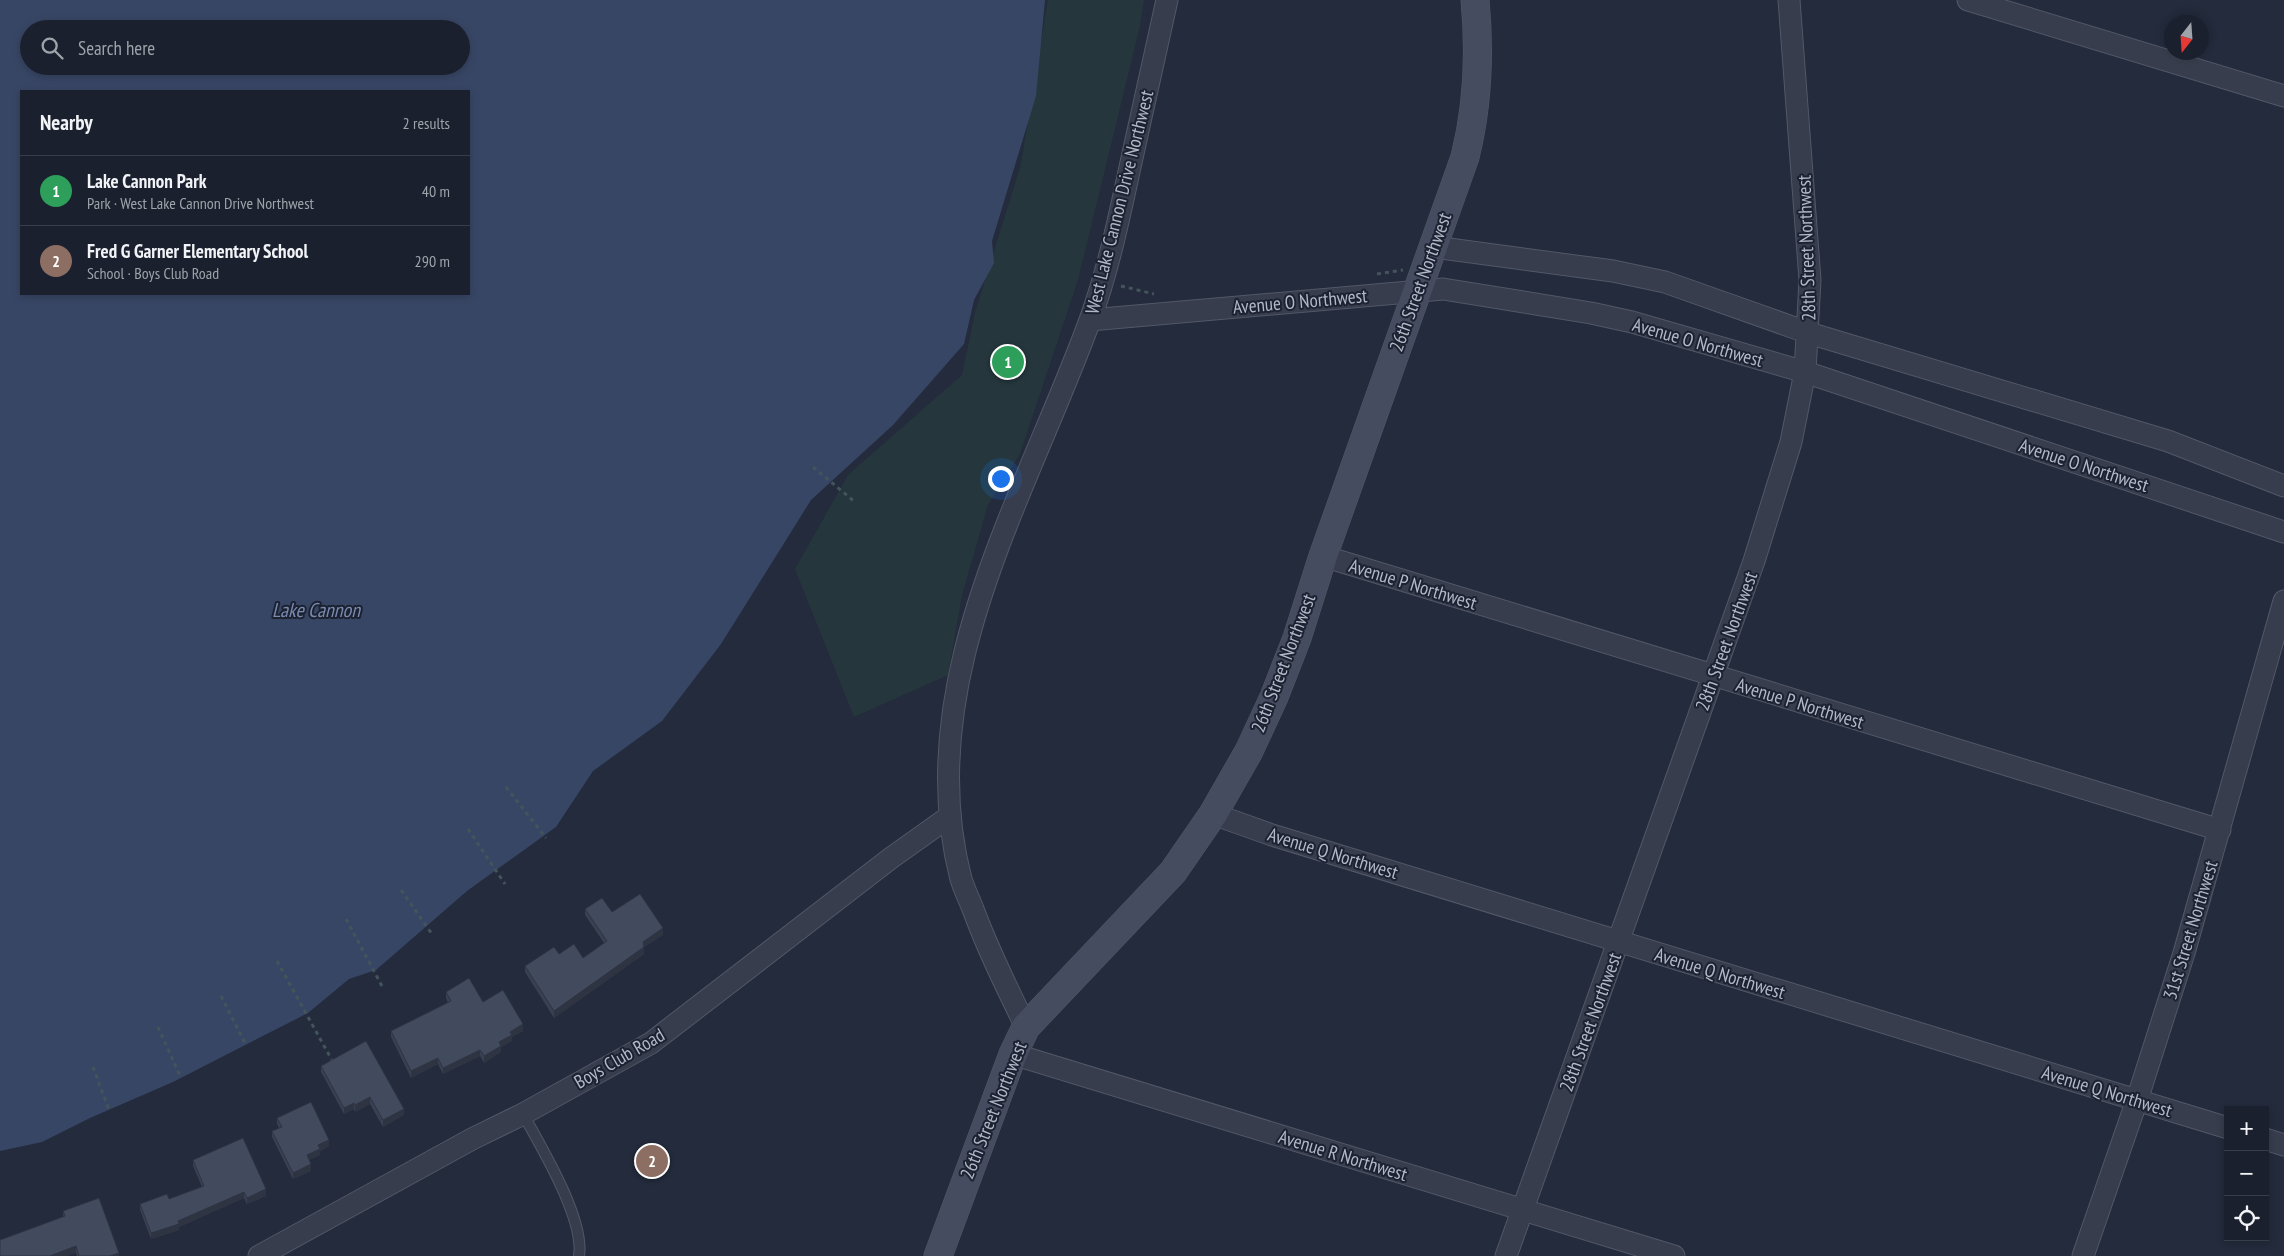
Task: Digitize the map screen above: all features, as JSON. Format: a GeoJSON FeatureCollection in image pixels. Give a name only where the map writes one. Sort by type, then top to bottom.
{"type":"FeatureCollection","features":[{"type":"Feature","properties":{"kind":"street","name":"West Lake Cannon Drive Northwest"},"geometry":{"type":"LineString","coordinates":[[1026,1027],[987,947],[962,880],[950,816],[951,718],[969,636],[1003,535],[1090,320],[1121,212],[1167,0]]}},
{"type":"Feature","properties":{"kind":"street","name":"26th Street Northwest"},"geometry":{"type":"LineString","coordinates":[[938,1256],[1013,1054],[1026,1027],[1163,884],[1213,814],[1248,751],[1274,697],[1434,247],[1471,133],[1477,88],[1476,0]]}},
{"type":"Feature","properties":{"kind":"street","name":"28th Street Northwest"},"geometry":{"type":"LineString","coordinates":[[1506,1256],[1713,676],[1776,496],[1791,442],[1805,372],[1809,333],[1808,234],[1789,0]]}},
{"type":"Feature","properties":{"kind":"street"},"geometry":{"type":"LineString","coordinates":[[1968,0],[2284,96]]}},
{"type":"Feature","properties":{"kind":"street"},"geometry":{"type":"LineString","coordinates":[[1434,247],[1613,271],[1665,282],[1809,333],[2168,441],[2284,486]]}},
{"type":"Feature","properties":{"kind":"street","name":"Avenue O Northwest"},"geometry":{"type":"LineString","coordinates":[[1090,320],[1443,289],[1591,313],[1632,322],[1805,372],[2284,532]]}},
{"type":"Feature","properties":{"kind":"street","name":"Avenue P Northwest"},"geometry":{"type":"LineString","coordinates":[[1323,556],[2220,830]]}},
{"type":"Feature","properties":{"kind":"street","name":"31st Street Northwest"},"geometry":{"type":"LineString","coordinates":[[2083,1256],[2137,1100],[2220,830],[2284,601]]}},
{"type":"Feature","properties":{"kind":"street","name":"Avenue Q Northwest"},"geometry":{"type":"LineString","coordinates":[[1213,814],[1272,835],[2224,1127]]}},
{"type":"Feature","properties":{"kind":"street","name":"Boys Club Road"},"geometry":{"type":"LineString","coordinates":[[259,1256],[651,1043],[891,858],[950,816]]}},
{"type":"Feature","properties":{"kind":"street","name":"Avenue R Northwest"},"geometry":{"type":"LineString","coordinates":[[1013,1054],[1674,1256]]}},
{"type":"Feature","properties":{"kind":"street"},"geometry":{"type":"LineString","coordinates":[[2269,1140],[2284,1145]]}},
{"type":"Feature","properties":{"kind":"lane"},"geometry":{"type":"LineString","coordinates":[[523,1114],[566,1199],[576,1228],[580,1247],[579,1256]]}},
{"type":"Feature","properties":{"kind":"path"},"geometry":{"type":"LineString","coordinates":[[813,467],[855,502]]}},
{"type":"Feature","properties":{"kind":"path"},"geometry":{"type":"LineString","coordinates":[[506,787],[546,838]]}},
{"type":"Feature","properties":{"kind":"path"},"geometry":{"type":"LineString","coordinates":[[468,829],[505,884]]}},
{"type":"Feature","properties":{"kind":"path"},"geometry":{"type":"LineString","coordinates":[[402,890],[432,934]]}},
{"type":"Feature","properties":{"kind":"path"},"geometry":{"type":"LineString","coordinates":[[346,919],[383,988]]}},
{"type":"Feature","properties":{"kind":"path"},"geometry":{"type":"LineString","coordinates":[[277,961],[334,1065]]}},
{"type":"Feature","properties":{"kind":"path"},"geometry":{"type":"LineString","coordinates":[[221,996],[246,1045]]}},
{"type":"Feature","properties":{"kind":"path"},"geometry":{"type":"LineString","coordinates":[[158,1026],[182,1078]]}},
{"type":"Feature","properties":{"kind":"path"},"geometry":{"type":"LineString","coordinates":[[93,1067],[109,1110]]}},
{"type":"Feature","properties":{"kind":"shaded area"},"geometry":{"type":"Polygon","coordinates":[[[1048,0],[1144,0],[1140,26],[1078,280],[1020,454],[988,505],[962,595],[948,675],[854,717],[795,569],[848,475],[962,375],[975,313],[1021,164],[1048,0]]]}},
{"type":"Feature","properties":{"kind":"water","name":"Lake Cannon"},"geometry":{"type":"Polygon","coordinates":[[[0,0],[1045,0],[1036,96],[992,241],[994,263],[974,300],[964,344],[893,425],[811,500],[721,644],[662,721],[593,771],[556,827],[467,891],[376,970],[349,979],[308,1013],[173,1082],[90,1118],[42,1142],[0,1151],[0,0]]]}},
{"type":"Feature","properties":{"kind":"building"},"geometry":{"type":"Polygon","coordinates":[[[640,894],[663,928],[643,942],[644,947],[554,1011],[525,966],[554,947],[559,954],[574,944],[583,958],[607,941],[585,909],[602,898],[612,912],[640,894]]]}},
{"type":"Feature","properties":{"kind":"building"},"geometry":{"type":"Polygon","coordinates":[[[469,978],[483,1002],[503,990],[523,1024],[510,1032],[512,1035],[499,1042],[501,1046],[484,1056],[480,1050],[443,1068],[438,1058],[411,1071],[391,1031],[451,1001],[446,992],[469,978]]]}},
{"type":"Feature","properties":{"kind":"building"},"geometry":{"type":"Polygon","coordinates":[[[366,1041],[404,1109],[383,1120],[370,1097],[355,1105],[354,1103],[344,1108],[321,1066],[366,1041]]]}},
{"type":"Feature","properties":{"kind":"building"},"geometry":{"type":"Polygon","coordinates":[[[311,1102],[329,1140],[318,1145],[320,1149],[307,1155],[311,1164],[293,1173],[272,1131],[282,1127],[277,1118],[311,1102]]]}},
{"type":"Feature","properties":{"kind":"building"},"geometry":{"type":"Polygon","coordinates":[[[243,1138],[266,1189],[247,1198],[244,1192],[178,1221],[179,1224],[151,1233],[140,1204],[167,1194],[169,1199],[204,1186],[193,1160],[243,1138]]]}},
{"type":"Feature","properties":{"kind":"building"},"geometry":{"type":"Polygon","coordinates":[[[99,1198],[119,1253],[110,1256],[79,1256],[76,1246],[50,1256],[0,1256],[0,1240],[65,1216],[63,1211],[99,1198]]]}},
{"type":"Feature","properties":{"kind":"place","name":"Lake Cannon Park"},"geometry":{"type":"Point","coordinates":[1008,362]}},
{"type":"Feature","properties":{"kind":"place","name":"Fred G Garner Elementary School"},"geometry":{"type":"Point","coordinates":[652,1161]}}]}
